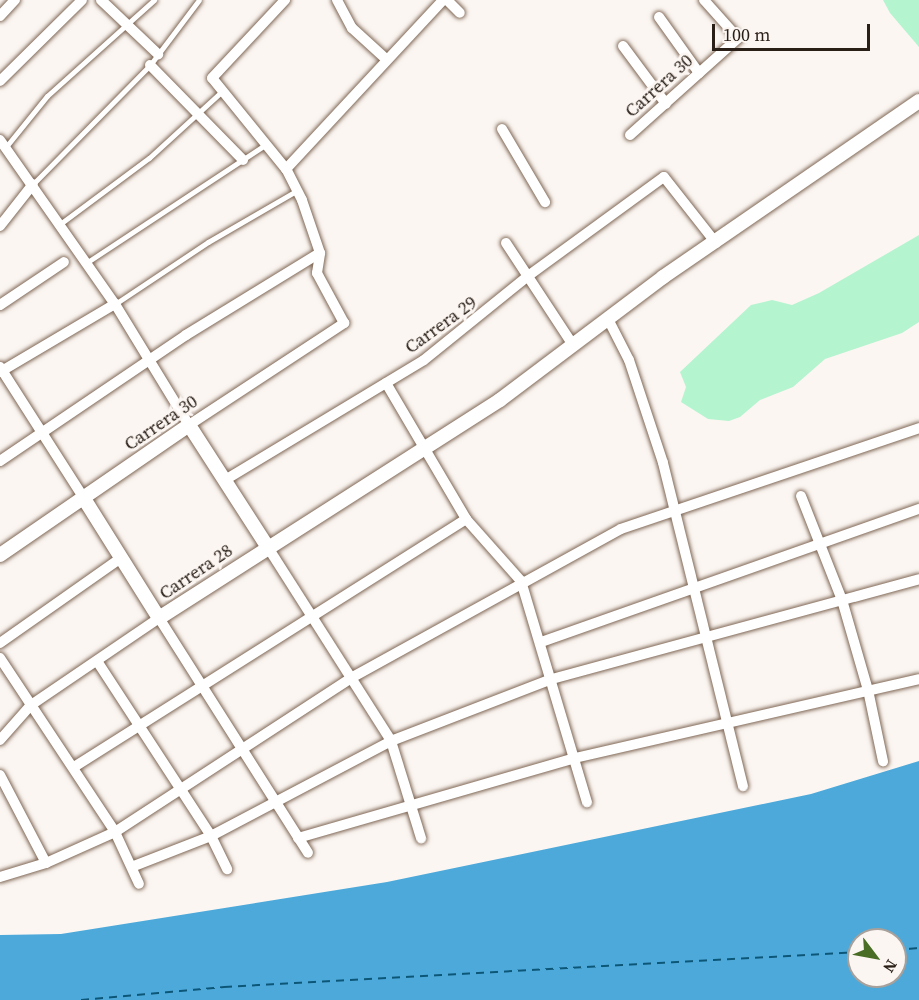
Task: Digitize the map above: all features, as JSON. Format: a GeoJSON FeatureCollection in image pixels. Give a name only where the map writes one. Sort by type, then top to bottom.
{"type":"FeatureCollection","features":[{"type":"Feature","properties":{"kind":"main road","name":"Carrera 28"},"geometry":{"type":"LineString","coordinates":[[159,618],[267,546],[501,400],[608,319],[820,168],[919,101]]}},
{"type":"Feature","properties":{"kind":"main road"},"geometry":{"type":"LineString","coordinates":[[189,425],[267,546]]}},
{"type":"Feature","properties":{"kind":"main road","name":"Carrera 30"},"geometry":{"type":"LineString","coordinates":[[0,555],[189,425]]}},
{"type":"Feature","properties":{"kind":"main road"},"geometry":{"type":"LineString","coordinates":[[82,497],[159,618]]}},
{"type":"Feature","properties":{"kind":"street"},"geometry":{"type":"LineString","coordinates":[[0,16],[15,0]]}},
{"type":"Feature","properties":{"kind":"street"},"geometry":{"type":"LineString","coordinates":[[0,81],[82,0]]}},
{"type":"Feature","properties":{"kind":"street"},"geometry":{"type":"LineString","coordinates":[[100,0],[158,54]]}},
{"type":"Feature","properties":{"kind":"street"},"geometry":{"type":"LineString","coordinates":[[0,461],[148,360],[320,252],[286,169],[221,92],[212,78],[285,0]]}},
{"type":"Feature","properties":{"kind":"street"},"geometry":{"type":"LineString","coordinates":[[337,0],[352,28],[386,59]]}},
{"type":"Feature","properties":{"kind":"street"},"geometry":{"type":"LineString","coordinates":[[286,169],[386,59],[445,0],[460,13]]}},
{"type":"Feature","properties":{"kind":"street","name":"Carrera 30"},"geometry":{"type":"LineString","coordinates":[[630,135],[738,38],[704,0]]}},
{"type":"Feature","properties":{"kind":"street"},"geometry":{"type":"LineString","coordinates":[[658,17],[699,74]]}},
{"type":"Feature","properties":{"kind":"street"},"geometry":{"type":"LineString","coordinates":[[623,45],[666,104]]}},
{"type":"Feature","properties":{"kind":"street"},"geometry":{"type":"LineString","coordinates":[[150,64],[243,160]]}},
{"type":"Feature","properties":{"kind":"street"},"geometry":{"type":"LineString","coordinates":[[502,129],[544,201]]}},
{"type":"Feature","properties":{"kind":"street"},"geometry":{"type":"LineString","coordinates":[[2,148],[33,184],[115,304],[189,425]]}},
{"type":"Feature","properties":{"kind":"street","name":"Carrera 29"},"geometry":{"type":"LineString","coordinates":[[225,480],[386,383],[460,334],[528,276],[664,177],[716,243]]}},
{"type":"Feature","properties":{"kind":"street"},"geometry":{"type":"LineString","coordinates":[[0,226],[33,184]]}},
{"type":"Feature","properties":{"kind":"street"},"geometry":{"type":"LineString","coordinates":[[506,243],[573,345]]}},
{"type":"Feature","properties":{"kind":"street","name":"Carrera 30"},"geometry":{"type":"LineString","coordinates":[[189,425],[344,323],[317,273],[320,252]]}},
{"type":"Feature","properties":{"kind":"street"},"geometry":{"type":"LineString","coordinates":[[0,305],[64,262]]}},
{"type":"Feature","properties":{"kind":"street"},"geometry":{"type":"LineString","coordinates":[[82,497],[1,370],[115,304]]}},
{"type":"Feature","properties":{"kind":"street"},"geometry":{"type":"LineString","coordinates":[[608,319],[629,360],[653,430],[730,722],[743,786]]}},
{"type":"Feature","properties":{"kind":"street"},"geometry":{"type":"LineString","coordinates":[[386,383],[422,448],[466,519],[521,581],[587,802]]}},
{"type":"Feature","properties":{"kind":"street"},"geometry":{"type":"LineString","coordinates":[[2,873],[46,863],[115,832],[351,678],[521,581],[621,529],[919,428]]}},
{"type":"Feature","properties":{"kind":"street"},"geometry":{"type":"LineString","coordinates":[[801,496],[842,600],[868,690],[883,761]]}},
{"type":"Feature","properties":{"kind":"street"},"geometry":{"type":"LineString","coordinates":[[541,642],[919,509]]}},
{"type":"Feature","properties":{"kind":"street"},"geometry":{"type":"LineString","coordinates":[[74,767],[466,519]]}},
{"type":"Feature","properties":{"kind":"street"},"geometry":{"type":"LineString","coordinates":[[267,546],[391,741],[421,838]]}},
{"type":"Feature","properties":{"kind":"street"},"geometry":{"type":"LineString","coordinates":[[0,643],[121,558]]}},
{"type":"Feature","properties":{"kind":"street"},"geometry":{"type":"LineString","coordinates":[[134,866],[211,836],[391,741],[552,680],[919,579]]}},
{"type":"Feature","properties":{"kind":"street"},"geometry":{"type":"LineString","coordinates":[[159,618],[308,853]]}},
{"type":"Feature","properties":{"kind":"street","name":"Carrera 28"},"geometry":{"type":"LineString","coordinates":[[0,740],[31,705],[159,618]]}},
{"type":"Feature","properties":{"kind":"street"},"geometry":{"type":"LineString","coordinates":[[0,658],[115,832],[134,866],[139,884]]}},
{"type":"Feature","properties":{"kind":"street"},"geometry":{"type":"LineString","coordinates":[[97,661],[211,836],[227,869]]}},
{"type":"Feature","properties":{"kind":"street"},"geometry":{"type":"LineString","coordinates":[[298,838],[575,758],[919,679]]}},
{"type":"Feature","properties":{"kind":"street"},"geometry":{"type":"LineString","coordinates":[[0,775],[46,863]]}},
{"type":"Feature","properties":{"kind":"lane"},"geometry":{"type":"LineString","coordinates":[[2,148],[47,96],[154,0]]}},
{"type":"Feature","properties":{"kind":"lane"},"geometry":{"type":"LineString","coordinates":[[33,184],[150,64],[199,0]]}},
{"type":"Feature","properties":{"kind":"lane"},"geometry":{"type":"LineString","coordinates":[[60,224],[149,158],[221,92]]}},
{"type":"Feature","properties":{"kind":"lane"},"geometry":{"type":"LineString","coordinates":[[86,263],[265,145]]}},
{"type":"Feature","properties":{"kind":"lane"},"geometry":{"type":"LineString","coordinates":[[115,304],[296,191]]}},
{"type":"Feature","properties":{"kind":"green space"},"geometry":{"type":"Polygon","coordinates":[[[883,0],[919,0],[919,47],[890,13],[883,0]]]}},
{"type":"Feature","properties":{"kind":"green space"},"geometry":{"type":"Polygon","coordinates":[[[919,235],[919,322],[902,333],[825,359],[793,387],[760,400],[740,417],[729,421],[708,419],[681,402],[686,387],[680,372],[751,305],[772,300],[792,305],[819,293],[919,235]]]}},
{"type":"Feature","properties":{"kind":"water"},"geometry":{"type":"Polygon","coordinates":[[[919,761],[919,1000],[0,1000],[0,935],[61,934],[387,882],[811,794],[919,761]]]}},
{"type":"Feature","properties":{"kind":"ferry route"},"geometry":{"type":"LineString","coordinates":[[907,949],[919,948]]}},
{"type":"Feature","properties":{"kind":"ferry route"},"geometry":{"type":"LineString","coordinates":[[81,1000],[224,987],[847,953]]}}]}
